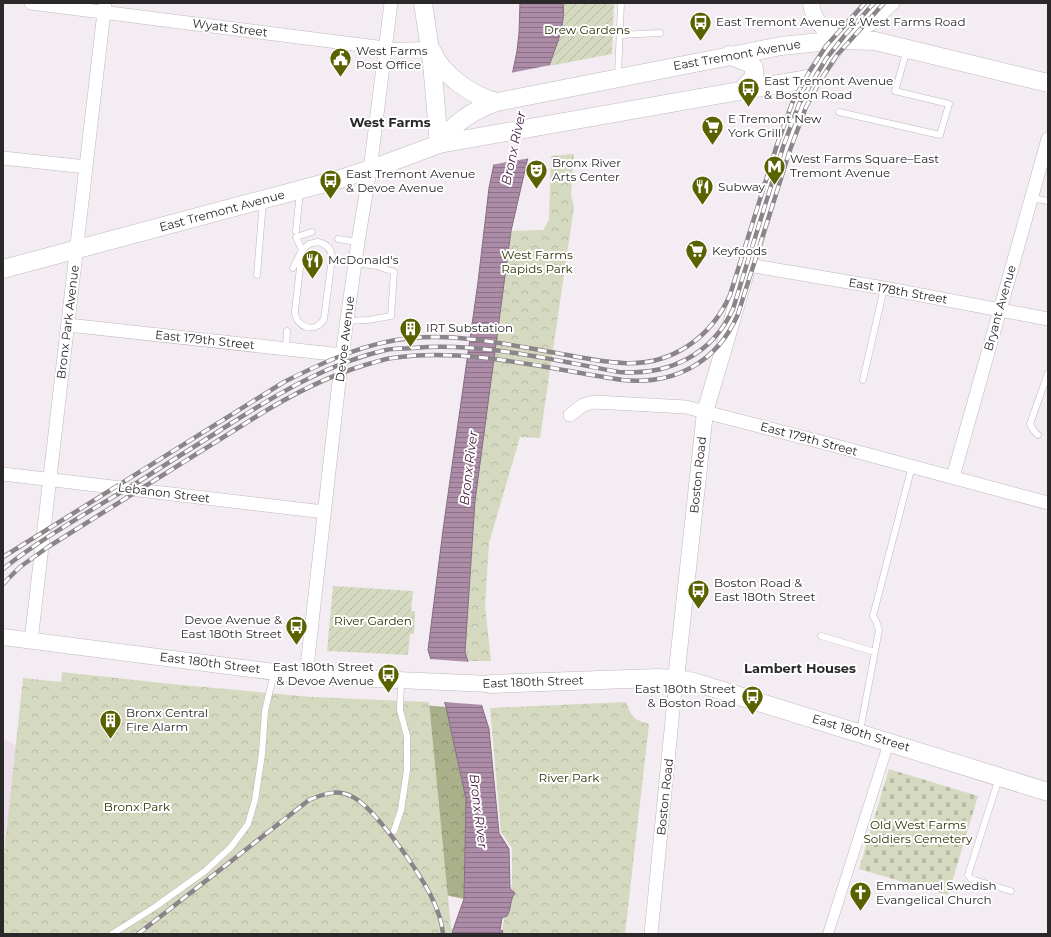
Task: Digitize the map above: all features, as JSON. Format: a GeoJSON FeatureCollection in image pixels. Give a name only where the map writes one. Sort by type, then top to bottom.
{"type":"FeatureCollection","features":[{"type":"Feature","properties":{"kind":"main road"},"geometry":{"type":"LineString","coordinates":[[423,3],[434,77],[440,144]]}},
{"type":"Feature","properties":{"kind":"main road","name":"Boston Road"},"geometry":{"type":"LineString","coordinates":[[814,78],[840,40],[874,3]]}},
{"type":"Feature","properties":{"kind":"main road","name":"East Tremont Avenue"},"geometry":{"type":"LineString","coordinates":[[440,144],[458,121],[481,108],[497,102],[790,44],[840,40],[867,40],[908,48],[1048,83]]}},
{"type":"Feature","properties":{"kind":"main road"},"geometry":{"type":"LineString","coordinates":[[430,47],[442,67],[457,80],[480,97],[497,102]]}},
{"type":"Feature","properties":{"kind":"main road"},"geometry":{"type":"LineString","coordinates":[[729,55],[751,64],[754,68],[754,77],[742,90]]}},
{"type":"Feature","properties":{"kind":"main road","name":"East Tremont Avenue"},"geometry":{"type":"LineString","coordinates":[[3,269],[301,190],[370,170],[440,144],[814,78]]}},
{"type":"Feature","properties":{"kind":"main road","name":"East 180th Street"},"geometry":{"type":"LineString","coordinates":[[484,684],[657,678],[694,682],[1048,792]]}},
{"type":"Feature","properties":{"kind":"street","name":"Wyatt Street"},"geometry":{"type":"LineString","coordinates":[[31,3],[105,8],[385,48],[430,47]]}},
{"type":"Feature","properties":{"kind":"street","name":"Devoe Avenue"},"geometry":{"type":"LineString","coordinates":[[306,676],[342,355],[370,170],[391,3]]}},
{"type":"Feature","properties":{"kind":"street"},"geometry":{"type":"LineString","coordinates":[[811,3],[812,13],[816,22],[840,40]]}},
{"type":"Feature","properties":{"kind":"street","name":"Boston Road"},"geometry":{"type":"LineString","coordinates":[[840,40],[865,28],[882,15],[893,3]]}},
{"type":"Feature","properties":{"kind":"street","name":"Bronx Park Avenue"},"geometry":{"type":"LineString","coordinates":[[31,641],[105,8]]}},
{"type":"Feature","properties":{"kind":"street","name":"Boston Road"},"geometry":{"type":"LineString","coordinates":[[651,934],[676,679],[705,412],[787,136],[799,104],[814,78]]}},
{"type":"Feature","properties":{"kind":"street","name":"Bryant Avenue"},"geometry":{"type":"LineString","coordinates":[[953,477],[1048,139]]}},
{"type":"Feature","properties":{"kind":"street"},"geometry":{"type":"LineString","coordinates":[[3,158],[86,167]]}},
{"type":"Feature","properties":{"kind":"street","name":"East 178th Street"},"geometry":{"type":"LineString","coordinates":[[748,265],[884,288],[1048,319]]}},
{"type":"Feature","properties":{"kind":"street","name":"East 179th Street"},"geometry":{"type":"LineString","coordinates":[[68,325],[342,355]]}},
{"type":"Feature","properties":{"kind":"street","name":"East 179th Street"},"geometry":{"type":"LineString","coordinates":[[570,415],[588,403],[601,402],[680,406],[1048,503]]}},
{"type":"Feature","properties":{"kind":"street","name":"Lebanon Street"},"geometry":{"type":"LineString","coordinates":[[3,474],[324,512]]}},
{"type":"Feature","properties":{"kind":"street","name":"East 180th Street"},"geometry":{"type":"LineString","coordinates":[[3,638],[306,676],[484,684]]}},
{"type":"Feature","properties":{"kind":"street"},"geometry":{"type":"LineString","coordinates":[[828,934],[889,742]]}},
{"type":"Feature","properties":{"kind":"lane"},"geometry":{"type":"LineString","coordinates":[[618,77],[621,3]]}},
{"type":"Feature","properties":{"kind":"lane"},"geometry":{"type":"LineString","coordinates":[[620,35],[660,33]]}},
{"type":"Feature","properties":{"kind":"lane"},"geometry":{"type":"LineString","coordinates":[[839,112],[940,135],[949,104],[895,91],[908,48]]}},
{"type":"Feature","properties":{"kind":"lane"},"geometry":{"type":"LineString","coordinates":[[296,231],[301,190]]}},
{"type":"Feature","properties":{"kind":"lane"},"geometry":{"type":"LineString","coordinates":[[1031,198],[1048,201]]}},
{"type":"Feature","properties":{"kind":"lane"},"geometry":{"type":"LineString","coordinates":[[257,275],[263,200]]}},
{"type":"Feature","properties":{"kind":"lane"},"geometry":{"type":"LineString","coordinates":[[293,268],[302,250],[309,244],[318,242],[328,247],[332,254],[325,316],[321,324],[312,328],[300,324],[295,315],[302,250],[296,237],[312,232]]}},
{"type":"Feature","properties":{"kind":"lane"},"geometry":{"type":"LineString","coordinates":[[338,239],[358,242]]}},
{"type":"Feature","properties":{"kind":"lane"},"geometry":{"type":"LineString","coordinates":[[347,321],[368,320],[391,316],[394,272],[377,266],[355,264]]}},
{"type":"Feature","properties":{"kind":"lane"},"geometry":{"type":"LineString","coordinates":[[863,380],[884,288]]}},
{"type":"Feature","properties":{"kind":"lane"},"geometry":{"type":"LineString","coordinates":[[286,349],[287,331]]}},
{"type":"Feature","properties":{"kind":"lane"},"geometry":{"type":"LineString","coordinates":[[1038,435],[1030,424],[1048,373]]}},
{"type":"Feature","properties":{"kind":"lane"},"geometry":{"type":"LineString","coordinates":[[860,733],[879,630],[873,616],[912,466]]}},
{"type":"Feature","properties":{"kind":"lane"},"geometry":{"type":"LineString","coordinates":[[821,636],[875,652]]}},
{"type":"Feature","properties":{"kind":"lane"},"geometry":{"type":"LineString","coordinates":[[112,934],[149,911],[205,871],[231,847],[248,824],[255,800],[262,754],[265,711],[274,672]]}},
{"type":"Feature","properties":{"kind":"lane"},"geometry":{"type":"LineString","coordinates":[[394,831],[401,810],[407,770],[407,736],[400,710],[401,681]]}},
{"type":"Feature","properties":{"kind":"lane"},"geometry":{"type":"LineString","coordinates":[[1000,777],[968,875],[971,879],[1011,891]]}},
{"type":"Feature","properties":{"kind":"shaded area"},"geometry":{"type":"Polygon","coordinates":[[[3,739],[16,746],[3,864],[3,739]]]}},
{"type":"Feature","properties":{"kind":"green space","name":"Drew Gardens"},"geometry":{"type":"Polygon","coordinates":[[[563,3],[614,3],[612,54],[549,66],[562,27],[564,11],[563,3]]]}},
{"type":"Feature","properties":{"kind":"green space","name":"West Farms Rapids Park"},"geometry":{"type":"Polygon","coordinates":[[[574,154],[571,195],[574,207],[540,438],[520,437],[489,543],[485,604],[491,661],[468,661],[465,652],[475,501],[511,231],[543,230],[549,220],[551,156],[574,154]]]}},
{"type":"Feature","properties":{"kind":"green space","name":"River Garden"},"geometry":{"type":"Polygon","coordinates":[[[333,586],[413,591],[411,611],[415,611],[414,634],[410,634],[408,655],[327,651],[333,586]]]}},
{"type":"Feature","properties":{"kind":"green space","name":"Bronx Park"},"geometry":{"type":"Polygon","coordinates":[[[62,672],[312,697],[429,702],[451,928],[484,934],[3,934],[3,864],[23,678],[61,682],[62,672]]]}},
{"type":"Feature","properties":{"kind":"green space","name":"River Park"},"geometry":{"type":"Polygon","coordinates":[[[626,702],[632,715],[636,719],[649,724],[625,934],[501,934],[512,884],[512,848],[501,832],[490,708],[626,702]]]}},
{"type":"Feature","properties":{"kind":"green space"},"geometry":{"type":"Polygon","coordinates":[[[412,704],[446,707],[466,799],[464,899],[440,894],[412,704]]]}},
{"type":"Feature","properties":{"kind":"green space","name":"Old West Farms Soldiers Cemetery"},"geometry":{"type":"Polygon","coordinates":[[[889,769],[978,796],[948,895],[859,869],[889,769]]]}},
{"type":"Feature","properties":{"kind":"water","name":"Bronx River"},"geometry":{"type":"Polygon","coordinates":[[[520,3],[563,3],[564,11],[562,27],[549,66],[511,231],[475,501],[465,652],[489,729],[499,833],[509,849],[510,889],[515,893],[509,913],[507,916],[502,918],[500,930],[503,931],[502,934],[452,934],[464,899],[466,799],[446,707],[428,650],[443,530],[478,282],[489,188],[517,51],[520,3]]]}},
{"type":"Feature","properties":{"kind":"pier"},"geometry":{"type":"Polygon","coordinates":[[[551,65],[530,158],[491,165],[510,73],[551,65]]]}},
{"type":"Feature","properties":{"kind":"pier"},"geometry":{"type":"Polygon","coordinates":[[[429,659],[471,662],[484,705],[443,702],[429,659]]]}},
{"type":"Feature","properties":{"kind":"railway"},"geometry":{"type":"LineString","coordinates":[[3,557],[284,382],[330,360],[362,348],[395,340],[446,337],[495,342],[593,360],[641,363],[657,360],[673,354],[687,346],[712,324],[730,295],[777,145],[793,101],[826,46],[865,3]]}},
{"type":"Feature","properties":{"kind":"railway"},"geometry":{"type":"LineString","coordinates":[[3,569],[55,532],[146,477],[248,412],[305,380],[344,363],[365,356],[393,349],[439,347],[465,348],[517,353],[619,372],[637,372],[671,366],[701,350],[713,339],[724,325],[733,309],[783,147],[799,104],[826,59],[874,3]]}},
{"type":"Feature","properties":{"kind":"railway"},"geometry":{"type":"LineString","coordinates":[[3,584],[20,567],[48,547],[267,410],[322,381],[365,365],[392,358],[420,355],[449,355],[508,361],[623,380],[642,381],[660,379],[676,374],[692,367],[706,358],[718,346],[729,331],[738,314],[790,150],[806,107],[820,81],[837,55],[884,3]]}},
{"type":"Feature","properties":{"kind":"railway"},"geometry":{"type":"LineString","coordinates":[[138,934],[309,800],[330,793],[340,793],[351,796],[361,802],[372,812],[406,856],[425,885],[439,915],[443,934]]}},
{"type":"Feature","properties":{"kind":"place","name":"East Tremont Avenue & West Farms Road"},"geometry":{"type":"Point","coordinates":[700,42]}},
{"type":"Feature","properties":{"kind":"place","name":"West Farms Post Office"},"geometry":{"type":"Point","coordinates":[341,78]}},
{"type":"Feature","properties":{"kind":"place","name":"East Tremont Avenue & Boston Road"},"geometry":{"type":"Point","coordinates":[749,108]}},
{"type":"Feature","properties":{"kind":"place","name":"E Tremont New York Grill"},"geometry":{"type":"Point","coordinates":[712,146]}},
{"type":"Feature","properties":{"kind":"place","name":"West Farms Square–East Tremont Avenue"},"geometry":{"type":"Point","coordinates":[774,186]}},
{"type":"Feature","properties":{"kind":"place","name":"Bronx River Arts Center"},"geometry":{"type":"Point","coordinates":[537,190]}},
{"type":"Feature","properties":{"kind":"place","name":"East Tremont Avenue & Devoe Avenue"},"geometry":{"type":"Point","coordinates":[331,200]}},
{"type":"Feature","properties":{"kind":"place","name":"Subway"},"geometry":{"type":"Point","coordinates":[703,206]}},
{"type":"Feature","properties":{"kind":"place","name":"Keyfoods"},"geometry":{"type":"Point","coordinates":[696,270]}},
{"type":"Feature","properties":{"kind":"place","name":"McDonald's"},"geometry":{"type":"Point","coordinates":[313,280]}},
{"type":"Feature","properties":{"kind":"place","name":"IRT Substation"},"geometry":{"type":"Point","coordinates":[411,348]}},
{"type":"Feature","properties":{"kind":"place","name":"Boston Road & East 180th Street"},"geometry":{"type":"Point","coordinates":[699,610]}},
{"type":"Feature","properties":{"kind":"place","name":"Devoe Avenue & East 180th Street"},"geometry":{"type":"Point","coordinates":[297,646]}},
{"type":"Feature","properties":{"kind":"place","name":"East 180th Street & Devoe Avenue"},"geometry":{"type":"Point","coordinates":[389,694]}},
{"type":"Feature","properties":{"kind":"place","name":"East 180th Street & Boston Road"},"geometry":{"type":"Point","coordinates":[752,716]}},
{"type":"Feature","properties":{"kind":"place","name":"Bronx Central Fire Alarm"},"geometry":{"type":"Point","coordinates":[110,740]}},
{"type":"Feature","properties":{"kind":"place","name":"Emmanuel Swedish Evangelical Church"},"geometry":{"type":"Point","coordinates":[860,912]}},
{"type":"Feature","properties":{"kind":"district","name":"West Farms"},"geometry":{"type":"Point","coordinates":[390,122]}},
{"type":"Feature","properties":{"kind":"district","name":"Lambert Houses"},"geometry":{"type":"Point","coordinates":[800,668]}}]}
